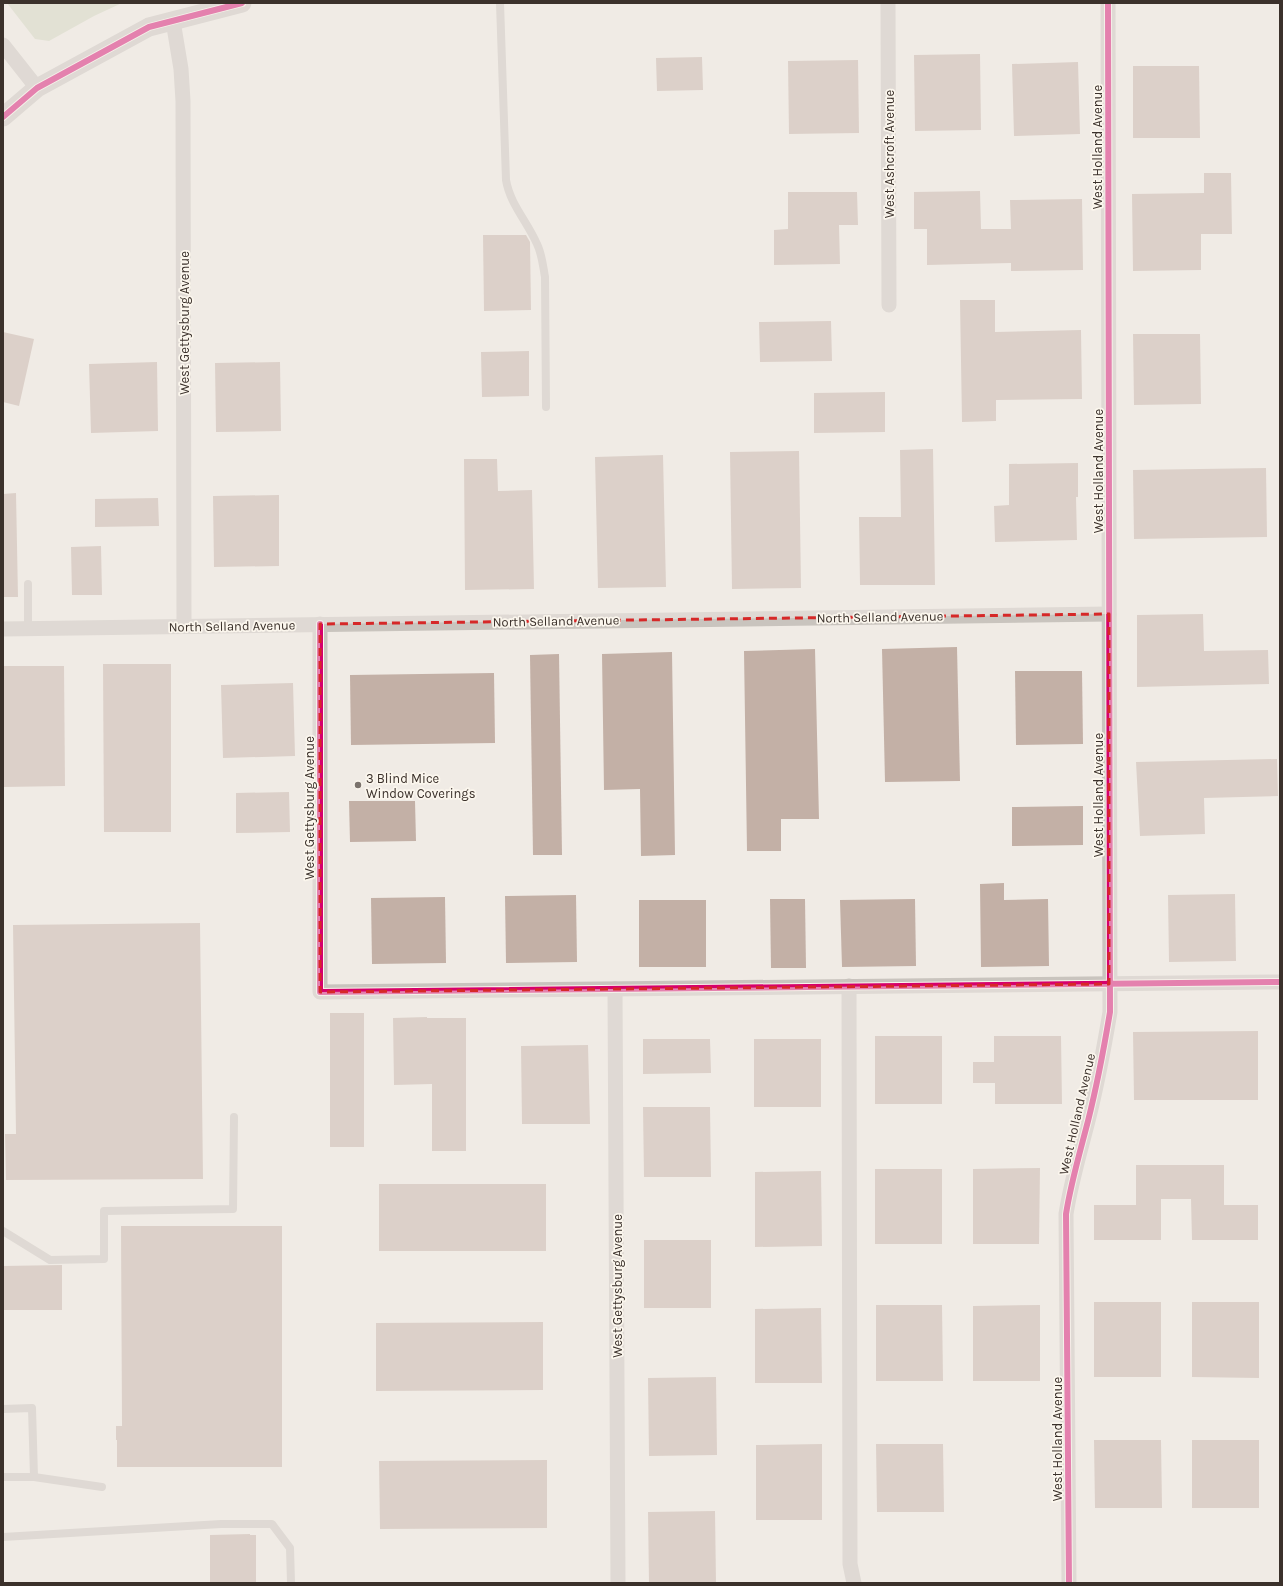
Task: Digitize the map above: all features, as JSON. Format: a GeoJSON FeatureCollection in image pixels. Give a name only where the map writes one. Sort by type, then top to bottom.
{"type":"FeatureCollection","features":[{"type":"Feature","properties":{"kind":"street"},"geometry":{"type":"LineString","coordinates":[[3,117],[37,88],[149,27],[242,3]]}},
{"type":"Feature","properties":{"kind":"street","name":"West Ashcroft Avenue"},"geometry":{"type":"LineString","coordinates":[[888,3],[889,305]]}},
{"type":"Feature","properties":{"kind":"street","name":"West Holland Avenue"},"geometry":{"type":"LineString","coordinates":[[1069,1583],[1066,1214],[1070,1187],[1088,1119],[1106,1039],[1110,1012],[1108,3]]}},
{"type":"Feature","properties":{"kind":"street","name":"West Gettysburg Avenue"},"geometry":{"type":"LineString","coordinates":[[173,21],[181,69],[183,101],[184,626]]}},
{"type":"Feature","properties":{"kind":"street"},"geometry":{"type":"LineString","coordinates":[[3,45],[37,88]]}},
{"type":"Feature","properties":{"kind":"street","name":"North Selland Avenue"},"geometry":{"type":"LineString","coordinates":[[3,629],[1109,614]]}},
{"type":"Feature","properties":{"kind":"street","name":"West Gettysburg Avenue"},"geometry":{"type":"LineString","coordinates":[[320,624],[320,992],[615,989],[618,1583]]}},
{"type":"Feature","properties":{"kind":"street"},"geometry":{"type":"LineString","coordinates":[[615,989],[1280,982]]}},
{"type":"Feature","properties":{"kind":"street"},"geometry":{"type":"LineString","coordinates":[[849,986],[850,1564],[854,1583]]}},
{"type":"Feature","properties":{"kind":"lane"},"geometry":{"type":"LineString","coordinates":[[500,3],[506,180],[511,200],[537,244],[545,277],[546,406]]}},
{"type":"Feature","properties":{"kind":"lane"},"geometry":{"type":"LineString","coordinates":[[28,584],[28,628]]}},
{"type":"Feature","properties":{"kind":"lane"},"geometry":{"type":"LineString","coordinates":[[3,1231],[50,1260],[104,1259],[104,1211],[233,1209],[234,1117]]}},
{"type":"Feature","properties":{"kind":"lane"},"geometry":{"type":"LineString","coordinates":[[3,1408],[32,1408],[34,1477]]}},
{"type":"Feature","properties":{"kind":"lane"},"geometry":{"type":"LineString","coordinates":[[3,1477],[34,1477],[102,1488]]}},
{"type":"Feature","properties":{"kind":"lane"},"geometry":{"type":"LineString","coordinates":[[3,1537],[221,1524],[272,1524],[290,1548],[292,1583]]}},
{"type":"Feature","properties":{"kind":"highlighted area"},"geometry":{"type":"Polygon","coordinates":[[[1109,614],[1109,984],[320,992],[320,624],[1109,614]]]}},
{"type":"Feature","properties":{"kind":"green space"},"geometry":{"type":"Polygon","coordinates":[[[7,3],[122,3],[94,16],[49,41],[35,39],[7,3]]]}},
{"type":"Feature","properties":{"kind":"building"},"geometry":{"type":"Polygon","coordinates":[[[980,54],[981,130],[915,131],[914,55],[980,54]]]}},
{"type":"Feature","properties":{"kind":"building"},"geometry":{"type":"Polygon","coordinates":[[[702,57],[703,90],[657,91],[656,58],[702,57]]]}},
{"type":"Feature","properties":{"kind":"building"},"geometry":{"type":"Polygon","coordinates":[[[858,60],[859,133],[789,134],[788,61],[858,60]]]}},
{"type":"Feature","properties":{"kind":"building"},"geometry":{"type":"Polygon","coordinates":[[[1078,62],[1080,134],[1014,136],[1012,64],[1078,62]]]}},
{"type":"Feature","properties":{"kind":"building"},"geometry":{"type":"Polygon","coordinates":[[[1133,66],[1199,66],[1200,138],[1133,138],[1133,66]]]}},
{"type":"Feature","properties":{"kind":"building"},"geometry":{"type":"Polygon","coordinates":[[[1204,173],[1231,173],[1232,234],[1201,234],[1201,270],[1133,271],[1132,194],[1204,193],[1204,173]]]}},
{"type":"Feature","properties":{"kind":"building"},"geometry":{"type":"Polygon","coordinates":[[[980,191],[981,229],[1011,229],[1010,200],[1082,199],[1083,270],[1011,271],[1011,263],[927,265],[927,229],[914,229],[914,192],[980,191]]]}},
{"type":"Feature","properties":{"kind":"building"},"geometry":{"type":"Polygon","coordinates":[[[788,192],[857,192],[858,225],[839,225],[840,264],[774,265],[774,230],[788,229],[788,192]]]}},
{"type":"Feature","properties":{"kind":"building"},"geometry":{"type":"Polygon","coordinates":[[[483,235],[526,235],[530,242],[531,310],[484,311],[483,235]]]}},
{"type":"Feature","properties":{"kind":"building"},"geometry":{"type":"Polygon","coordinates":[[[960,300],[995,300],[995,332],[1081,330],[1082,399],[996,400],[996,421],[962,422],[960,300]]]}},
{"type":"Feature","properties":{"kind":"building"},"geometry":{"type":"Polygon","coordinates":[[[831,321],[832,361],[760,362],[759,322],[831,321]]]}},
{"type":"Feature","properties":{"kind":"building"},"geometry":{"type":"Polygon","coordinates":[[[3,332],[34,339],[19,406],[3,402],[3,332]]]}},
{"type":"Feature","properties":{"kind":"building"},"geometry":{"type":"Polygon","coordinates":[[[1133,334],[1200,334],[1201,404],[1134,405],[1133,334]]]}},
{"type":"Feature","properties":{"kind":"building"},"geometry":{"type":"Polygon","coordinates":[[[529,351],[529,396],[482,397],[481,352],[529,351]]]}},
{"type":"Feature","properties":{"kind":"building"},"geometry":{"type":"Polygon","coordinates":[[[157,362],[158,431],[91,433],[89,364],[157,362]]]}},
{"type":"Feature","properties":{"kind":"building"},"geometry":{"type":"Polygon","coordinates":[[[280,362],[281,431],[216,432],[215,363],[280,362]]]}},
{"type":"Feature","properties":{"kind":"building"},"geometry":{"type":"Polygon","coordinates":[[[885,392],[885,432],[814,433],[814,393],[885,392]]]}},
{"type":"Feature","properties":{"kind":"building"},"geometry":{"type":"Polygon","coordinates":[[[933,449],[935,585],[860,585],[859,517],[901,517],[900,450],[933,449]]]}},
{"type":"Feature","properties":{"kind":"building"},"geometry":{"type":"Polygon","coordinates":[[[799,451],[801,588],[732,589],[730,452],[799,451]]]}},
{"type":"Feature","properties":{"kind":"building"},"geometry":{"type":"Polygon","coordinates":[[[663,455],[666,587],[598,588],[595,457],[663,455]]]}},
{"type":"Feature","properties":{"kind":"building"},"geometry":{"type":"Polygon","coordinates":[[[464,459],[497,459],[498,491],[532,490],[534,589],[465,590],[464,459]]]}},
{"type":"Feature","properties":{"kind":"building"},"geometry":{"type":"Polygon","coordinates":[[[1078,463],[1078,497],[1076,497],[1077,540],[995,542],[994,506],[1009,505],[1009,464],[1078,463]]]}},
{"type":"Feature","properties":{"kind":"building"},"geometry":{"type":"Polygon","coordinates":[[[1266,468],[1267,537],[1134,539],[1133,470],[1266,468]]]}},
{"type":"Feature","properties":{"kind":"building"},"geometry":{"type":"Polygon","coordinates":[[[16,493],[18,597],[3,597],[3,494],[16,493]]]}},
{"type":"Feature","properties":{"kind":"building"},"geometry":{"type":"Polygon","coordinates":[[[279,495],[279,566],[214,567],[213,496],[279,495]]]}},
{"type":"Feature","properties":{"kind":"building"},"geometry":{"type":"Polygon","coordinates":[[[158,498],[159,526],[95,527],[95,499],[158,498]]]}},
{"type":"Feature","properties":{"kind":"building"},"geometry":{"type":"Polygon","coordinates":[[[101,546],[102,595],[72,595],[71,547],[101,546]]]}},
{"type":"Feature","properties":{"kind":"building"},"geometry":{"type":"Polygon","coordinates":[[[1203,614],[1204,651],[1268,650],[1269,684],[1137,687],[1137,615],[1203,614]]]}},
{"type":"Feature","properties":{"kind":"building"},"geometry":{"type":"Polygon","coordinates":[[[957,647],[960,781],[885,782],[882,649],[957,647]]]}},
{"type":"Feature","properties":{"kind":"building"},"geometry":{"type":"Polygon","coordinates":[[[815,649],[819,819],[781,819],[781,851],[747,851],[744,651],[815,649]]]}},
{"type":"Feature","properties":{"kind":"building"},"geometry":{"type":"Polygon","coordinates":[[[672,652],[675,855],[641,856],[640,789],[604,790],[602,654],[672,652]]]}},
{"type":"Feature","properties":{"kind":"building"},"geometry":{"type":"Polygon","coordinates":[[[559,654],[562,855],[533,855],[530,655],[559,654]]]}},
{"type":"Feature","properties":{"kind":"building"},"geometry":{"type":"Polygon","coordinates":[[[103,664],[171,664],[171,832],[104,832],[103,664]]]}},
{"type":"Feature","properties":{"kind":"building"},"geometry":{"type":"Polygon","coordinates":[[[3,666],[64,666],[65,786],[4,787],[3,666]]]}},
{"type":"Feature","properties":{"kind":"building"},"geometry":{"type":"Polygon","coordinates":[[[1015,671],[1082,671],[1083,744],[1016,745],[1015,671]]]}},
{"type":"Feature","properties":{"kind":"building"},"geometry":{"type":"Polygon","coordinates":[[[494,673],[495,743],[351,745],[350,675],[494,673]]]}},
{"type":"Feature","properties":{"kind":"building"},"geometry":{"type":"Polygon","coordinates":[[[293,683],[295,756],[223,758],[221,685],[293,683]]]}},
{"type":"Feature","properties":{"kind":"building"},"geometry":{"type":"Polygon","coordinates":[[[1277,759],[1278,796],[1204,798],[1205,834],[1140,836],[1136,762],[1277,759]]]}},
{"type":"Feature","properties":{"kind":"building"},"geometry":{"type":"Polygon","coordinates":[[[289,792],[290,832],[236,833],[236,793],[289,792]]]}},
{"type":"Feature","properties":{"kind":"building"},"geometry":{"type":"Polygon","coordinates":[[[349,801],[415,801],[416,841],[350,842],[349,801]]]}},
{"type":"Feature","properties":{"kind":"building"},"geometry":{"type":"Polygon","coordinates":[[[1083,806],[1083,845],[1012,846],[1012,807],[1083,806]]]}},
{"type":"Feature","properties":{"kind":"building"},"geometry":{"type":"Polygon","coordinates":[[[1004,883],[1004,900],[1048,899],[1049,966],[981,967],[980,884],[1004,883]]]}},
{"type":"Feature","properties":{"kind":"building"},"geometry":{"type":"Polygon","coordinates":[[[1235,894],[1236,961],[1169,962],[1168,895],[1235,894]]]}},
{"type":"Feature","properties":{"kind":"building"},"geometry":{"type":"Polygon","coordinates":[[[576,895],[577,962],[506,963],[505,896],[576,895]]]}},
{"type":"Feature","properties":{"kind":"building"},"geometry":{"type":"Polygon","coordinates":[[[445,897],[446,963],[372,964],[371,898],[445,897]]]}},
{"type":"Feature","properties":{"kind":"building"},"geometry":{"type":"Polygon","coordinates":[[[770,899],[805,899],[806,968],[771,968],[770,899]]]}},
{"type":"Feature","properties":{"kind":"building"},"geometry":{"type":"Polygon","coordinates":[[[915,899],[916,966],[842,967],[840,900],[915,899]]]}},
{"type":"Feature","properties":{"kind":"building"},"geometry":{"type":"Polygon","coordinates":[[[639,900],[706,900],[706,967],[639,967],[639,900]]]}},
{"type":"Feature","properties":{"kind":"building"},"geometry":{"type":"Polygon","coordinates":[[[200,923],[203,1179],[6,1180],[5,1134],[16,1134],[13,925],[200,923]]]}},
{"type":"Feature","properties":{"kind":"building"},"geometry":{"type":"Polygon","coordinates":[[[330,1013],[364,1013],[364,1147],[330,1147],[330,1013]]]}},
{"type":"Feature","properties":{"kind":"building"},"geometry":{"type":"Polygon","coordinates":[[[393,1018],[466,1018],[466,1151],[432,1151],[432,1084],[394,1085],[393,1018]]]}},
{"type":"Feature","properties":{"kind":"building"},"geometry":{"type":"Polygon","coordinates":[[[1258,1031],[1258,1100],[1134,1100],[1133,1032],[1258,1031]]]}},
{"type":"Feature","properties":{"kind":"building"},"geometry":{"type":"Polygon","coordinates":[[[875,1036],[942,1036],[942,1104],[875,1104],[875,1036]]]}},
{"type":"Feature","properties":{"kind":"building"},"geometry":{"type":"Polygon","coordinates":[[[994,1036],[1061,1036],[1062,1104],[995,1104],[995,1083],[973,1083],[973,1062],[994,1062],[994,1036]]]}},
{"type":"Feature","properties":{"kind":"building"},"geometry":{"type":"Polygon","coordinates":[[[643,1039],[710,1039],[711,1073],[643,1074],[643,1039]]]}},
{"type":"Feature","properties":{"kind":"building"},"geometry":{"type":"Polygon","coordinates":[[[754,1039],[821,1039],[821,1107],[754,1107],[754,1039]]]}},
{"type":"Feature","properties":{"kind":"building"},"geometry":{"type":"Polygon","coordinates":[[[588,1045],[590,1124],[522,1124],[521,1046],[588,1045]]]}},
{"type":"Feature","properties":{"kind":"building"},"geometry":{"type":"Polygon","coordinates":[[[643,1107],[710,1107],[711,1177],[644,1177],[643,1107]]]}},
{"type":"Feature","properties":{"kind":"building"},"geometry":{"type":"Polygon","coordinates":[[[1136,1165],[1224,1165],[1224,1205],[1258,1205],[1258,1240],[1192,1240],[1191,1199],[1161,1199],[1161,1240],[1094,1240],[1094,1205],[1136,1205],[1136,1165]]]}},
{"type":"Feature","properties":{"kind":"building"},"geometry":{"type":"Polygon","coordinates":[[[1040,1168],[1039,1244],[973,1244],[973,1169],[1040,1168]]]}},
{"type":"Feature","properties":{"kind":"building"},"geometry":{"type":"Polygon","coordinates":[[[875,1169],[942,1169],[942,1244],[875,1244],[875,1169]]]}},
{"type":"Feature","properties":{"kind":"building"},"geometry":{"type":"Polygon","coordinates":[[[821,1171],[822,1246],[755,1247],[755,1172],[821,1171]]]}},
{"type":"Feature","properties":{"kind":"building"},"geometry":{"type":"Polygon","coordinates":[[[379,1184],[546,1184],[546,1251],[379,1251],[379,1184]]]}},
{"type":"Feature","properties":{"kind":"building"},"geometry":{"type":"Polygon","coordinates":[[[121,1226],[282,1226],[282,1467],[117,1467],[116,1426],[122,1426],[121,1226]]]}},
{"type":"Feature","properties":{"kind":"building"},"geometry":{"type":"Polygon","coordinates":[[[644,1240],[711,1240],[711,1308],[644,1308],[644,1240]]]}},
{"type":"Feature","properties":{"kind":"building"},"geometry":{"type":"Polygon","coordinates":[[[62,1265],[62,1310],[3,1310],[3,1266],[62,1265]]]}},
{"type":"Feature","properties":{"kind":"building"},"geometry":{"type":"Polygon","coordinates":[[[1094,1302],[1161,1302],[1161,1377],[1094,1377],[1094,1302]]]}},
{"type":"Feature","properties":{"kind":"building"},"geometry":{"type":"Polygon","coordinates":[[[1192,1302],[1259,1302],[1259,1378],[1192,1377],[1192,1302]]]}},
{"type":"Feature","properties":{"kind":"building"},"geometry":{"type":"Polygon","coordinates":[[[876,1305],[942,1305],[943,1381],[876,1381],[876,1305]]]}},
{"type":"Feature","properties":{"kind":"building"},"geometry":{"type":"Polygon","coordinates":[[[1040,1305],[1040,1381],[973,1381],[973,1306],[1040,1305]]]}},
{"type":"Feature","properties":{"kind":"building"},"geometry":{"type":"Polygon","coordinates":[[[821,1308],[822,1383],[755,1383],[755,1309],[821,1308]]]}},
{"type":"Feature","properties":{"kind":"building"},"geometry":{"type":"Polygon","coordinates":[[[543,1322],[543,1390],[376,1391],[376,1323],[543,1322]]]}},
{"type":"Feature","properties":{"kind":"building"},"geometry":{"type":"Polygon","coordinates":[[[716,1377],[717,1455],[649,1456],[648,1378],[716,1377]]]}},
{"type":"Feature","properties":{"kind":"building"},"geometry":{"type":"Polygon","coordinates":[[[1094,1440],[1161,1440],[1162,1508],[1095,1508],[1094,1440]]]}},
{"type":"Feature","properties":{"kind":"building"},"geometry":{"type":"Polygon","coordinates":[[[1192,1440],[1259,1440],[1259,1508],[1192,1508],[1192,1440]]]}},
{"type":"Feature","properties":{"kind":"building"},"geometry":{"type":"Polygon","coordinates":[[[822,1444],[822,1520],[756,1520],[756,1445],[822,1444]]]}},
{"type":"Feature","properties":{"kind":"building"},"geometry":{"type":"Polygon","coordinates":[[[876,1444],[943,1444],[944,1512],[877,1512],[876,1444]]]}},
{"type":"Feature","properties":{"kind":"building"},"geometry":{"type":"Polygon","coordinates":[[[547,1460],[547,1528],[380,1529],[379,1461],[547,1460]]]}},
{"type":"Feature","properties":{"kind":"building"},"geometry":{"type":"Polygon","coordinates":[[[715,1511],[716,1583],[649,1583],[648,1512],[715,1511]]]}},
{"type":"Feature","properties":{"kind":"building"},"geometry":{"type":"Polygon","coordinates":[[[210,1535],[256,1535],[256,1583],[210,1583],[210,1535]]]}},
{"type":"Feature","properties":{"kind":"cycle path"},"geometry":{"type":"LineString","coordinates":[[3,117],[37,88],[149,27],[242,3]]}},
{"type":"Feature","properties":{"kind":"cycle path"},"geometry":{"type":"LineString","coordinates":[[1069,1583],[1066,1214],[1103,1053],[1110,1012],[1108,3]]}},
{"type":"Feature","properties":{"kind":"cycle path"},"geometry":{"type":"LineString","coordinates":[[320,624],[320,992],[1280,982]]}},
{"type":"Feature","properties":{"kind":"place","name":"3 Blind Mice Window Coverings"},"geometry":{"type":"Point","coordinates":[358,785]}}]}
